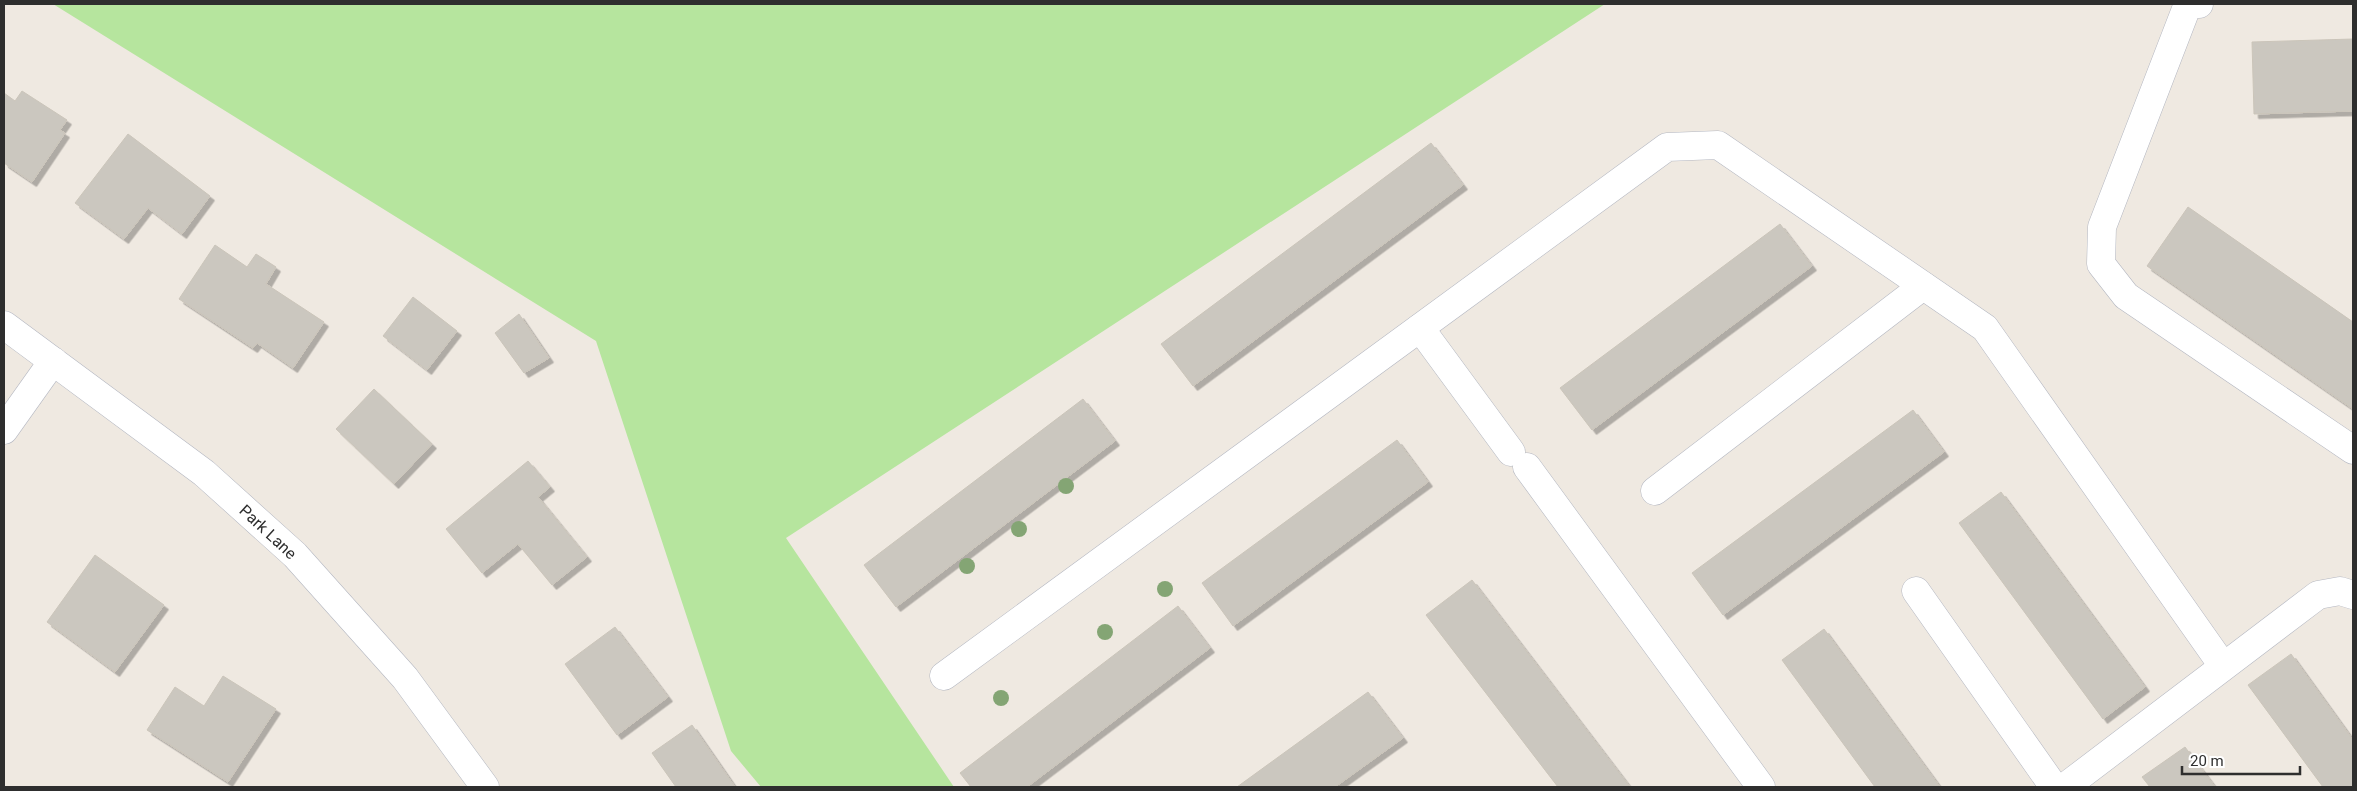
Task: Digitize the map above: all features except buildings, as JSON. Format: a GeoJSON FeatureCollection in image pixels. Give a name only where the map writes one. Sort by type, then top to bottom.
{"type":"FeatureCollection","features":[{"type":"Feature","properties":{"kind":"street"},"geometry":{"type":"LineString","coordinates":[[2199,4],[2188,4],[2102,227],[2101,264],[2126,296],[2353,450]]}},
{"type":"Feature","properties":{"kind":"street"},"geometry":{"type":"LineString","coordinates":[[944,676],[1667,147],[1688,145],[1718,145],[1985,328],[2223,666]]}},
{"type":"Feature","properties":{"kind":"street"},"geometry":{"type":"LineString","coordinates":[[1655,491],[1924,286]]}},
{"type":"Feature","properties":{"kind":"street","name":"Park Lane"},"geometry":{"type":"LineString","coordinates":[[4,325],[204,473],[295,555],[405,678],[485,787]]}},
{"type":"Feature","properties":{"kind":"street"},"geometry":{"type":"LineString","coordinates":[[1420,328],[1762,787]]}},
{"type":"Feature","properties":{"kind":"street"},"geometry":{"type":"LineString","coordinates":[[4,430],[53,361]]}},
{"type":"Feature","properties":{"kind":"street"},"geometry":{"type":"LineString","coordinates":[[1916,591],[2054,787]]}},
{"type":"Feature","properties":{"kind":"street"},"geometry":{"type":"LineString","coordinates":[[2066,787],[2318,595],[2340,591],[2353,595]]}},
{"type":"Feature","properties":{"kind":"green space"},"geometry":{"type":"Polygon","coordinates":[[[53,4],[1605,4],[786,538],[954,787],[761,787],[731,751],[596,341],[53,4]]]}}]}
